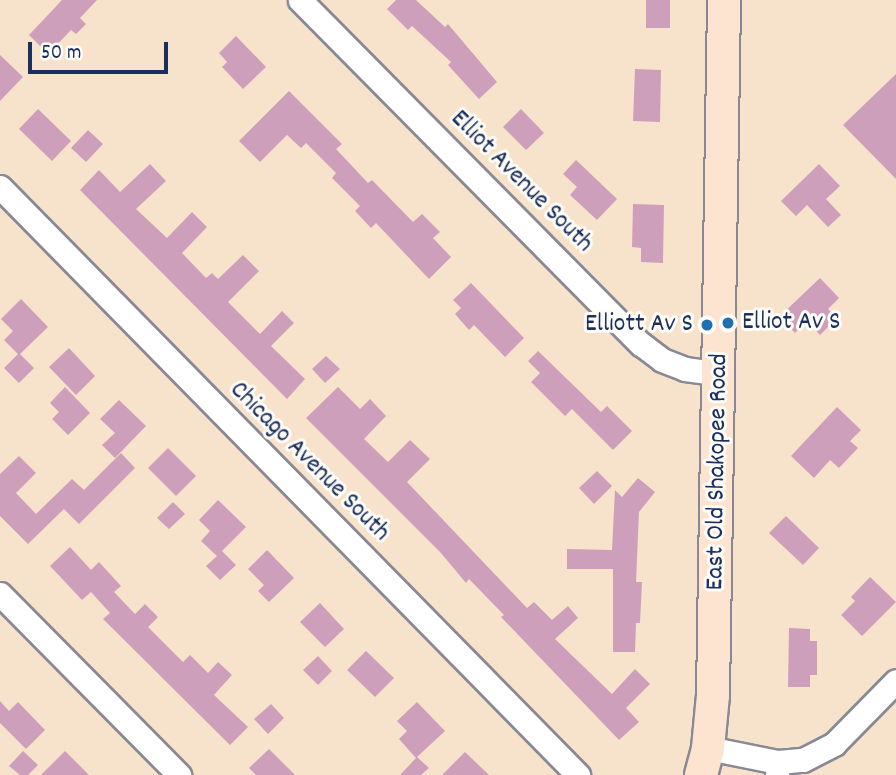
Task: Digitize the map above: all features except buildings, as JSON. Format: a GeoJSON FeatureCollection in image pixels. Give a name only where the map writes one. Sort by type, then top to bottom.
{"type":"FeatureCollection","features":[{"type":"Feature","properties":{"kind":"main road","name":"East Old Shakopee Road"},"geometry":{"type":"LineString","coordinates":[[705,762],[715,658],[724,0]]}},
{"type":"Feature","properties":{"kind":"street","name":"Elliot Avenue South"},"geometry":{"type":"LineString","coordinates":[[300,0],[641,344],[662,360],[685,369],[719,374]]}},
{"type":"Feature","properties":{"kind":"street","name":"Chicago Avenue South"},"geometry":{"type":"LineString","coordinates":[[0,187],[578,775]]}},
{"type":"Feature","properties":{"kind":"street"},"geometry":{"type":"LineString","coordinates":[[0,594],[179,775]]}},
{"type":"Feature","properties":{"kind":"street"},"geometry":{"type":"LineString","coordinates":[[705,762],[778,769],[803,760],[834,744],[893,689]]}},
{"type":"Feature","properties":{"kind":"place","name":"Elliot Av S"},"geometry":{"type":"Point","coordinates":[728,323]}},
{"type":"Feature","properties":{"kind":"place","name":"Elliott Av S"},"geometry":{"type":"Point","coordinates":[707,325]}}]}
